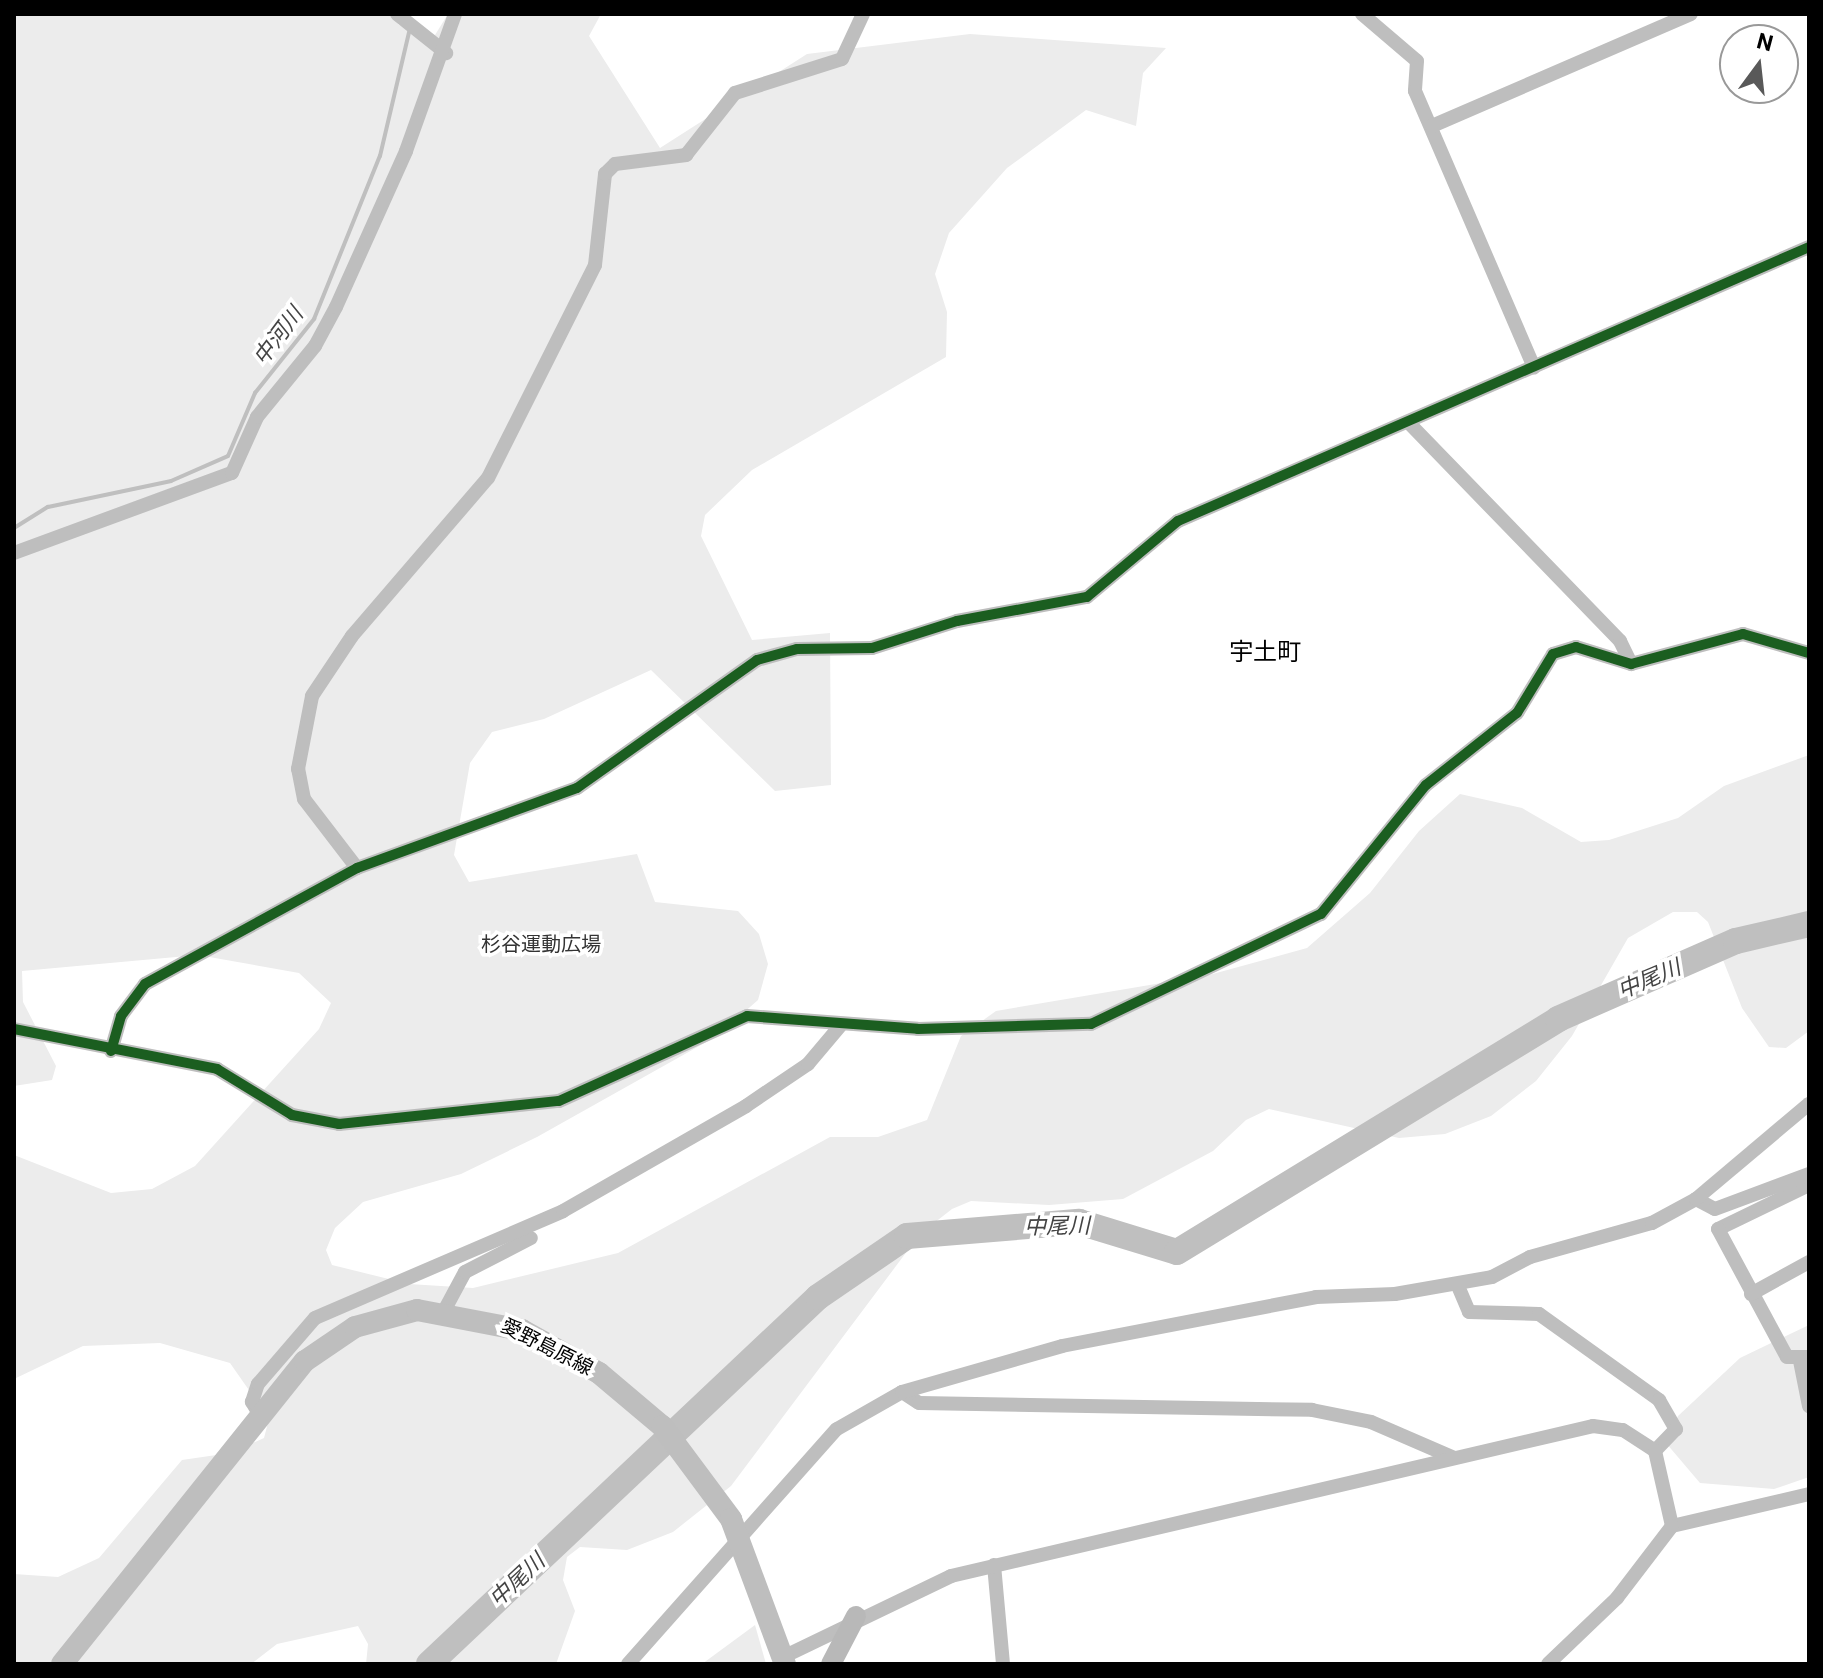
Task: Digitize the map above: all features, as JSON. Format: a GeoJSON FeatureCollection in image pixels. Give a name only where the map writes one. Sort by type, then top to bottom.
{"type":"FeatureCollection","features":[{"type":"Feature","properties":{"kind":"main road","name":"愛野島原線"},"geometry":{"type":"LineString","coordinates":[[62,1664],[258,1412],[305,1361],[355,1327],[387,1315],[444,1311],[503,1323],[545,1341],[599,1373],[662,1426],[706,1480],[752,1564],[784,1660]]}},
{"type":"Feature","properties":{"kind":"street"},"geometry":{"type":"LineString","coordinates":[[14,553],[232,473],[257,417],[315,346],[336,307],[446,53],[455,14]]}},
{"type":"Feature","properties":{"kind":"street"},"geometry":{"type":"LineString","coordinates":[[357,868],[304,799],[298,769],[312,696],[352,636],[493,469],[595,265],[605,174],[615,164],[686,155],[735,93],[842,59],[863,14]]}},
{"type":"Feature","properties":{"kind":"street"},"geometry":{"type":"LineString","coordinates":[[1362,14],[1417,61],[1415,91],[1534,367]]}},
{"type":"Feature","properties":{"kind":"street"},"geometry":{"type":"LineString","coordinates":[[1432,126],[1691,14]]}},
{"type":"Feature","properties":{"kind":"street"},"geometry":{"type":"LineString","coordinates":[[406,21],[446,53]]}},
{"type":"Feature","properties":{"kind":"street"},"geometry":{"type":"LineString","coordinates":[[111,1051],[121,1016],[145,984],[357,868],[577,788],[757,660],[797,649],[872,648],[957,621],[1087,597],[1178,521],[1809,247]]}},
{"type":"Feature","properties":{"kind":"street"},"geometry":{"type":"LineString","coordinates":[[1408,422],[1620,641],[1631,664]]}},
{"type":"Feature","properties":{"kind":"street"},"geometry":{"type":"LineString","coordinates":[[14,1029],[111,1051],[217,1069],[292,1115],[339,1124],[559,1101],[747,1016],[841,1025],[1078,1027],[1131,1008],[1321,914],[1426,785],[1517,713],[1553,654],[1576,647],[1631,664],[1743,634],[1809,653]]}},
{"type":"Feature","properties":{"kind":"street"},"geometry":{"type":"LineString","coordinates":[[258,1412],[252,1402],[258,1384],[315,1318],[563,1211],[746,1106],[808,1064],[841,1025]]}},
{"type":"Feature","properties":{"kind":"street"},"geometry":{"type":"LineString","coordinates":[[628,1664],[837,1429],[902,1392],[1062,1346],[1316,1297],[1458,1286],[1652,1223],[1696,1199],[1809,1104]]}},
{"type":"Feature","properties":{"kind":"street"},"geometry":{"type":"LineString","coordinates":[[1696,1199],[1715,1209],[1809,1174]]}},
{"type":"Feature","properties":{"kind":"street"},"geometry":{"type":"LineString","coordinates":[[1809,1185],[1718,1229],[1787,1357],[1805,1359],[1809,1406]]}},
{"type":"Feature","properties":{"kind":"street"},"geometry":{"type":"LineString","coordinates":[[444,1311],[465,1272],[559,1224],[563,1211]]}},
{"type":"Feature","properties":{"kind":"street"},"geometry":{"type":"LineString","coordinates":[[1751,1294],[1809,1262]]}},
{"type":"Feature","properties":{"kind":"street"},"geometry":{"type":"LineString","coordinates":[[1458,1286],[1469,1312],[1539,1314],[1659,1400],[1675,1417],[1676,1429],[1655,1451]]}},
{"type":"Feature","properties":{"kind":"street"},"geometry":{"type":"LineString","coordinates":[[902,1392],[919,1403],[1312,1410],[1371,1422],[1454,1458]]}},
{"type":"Feature","properties":{"kind":"street"},"geometry":{"type":"LineString","coordinates":[[784,1660],[856,1616],[994,1565],[1593,1426],[1635,1435],[1655,1451],[1672,1526]]}},
{"type":"Feature","properties":{"kind":"street"},"geometry":{"type":"LineString","coordinates":[[1548,1664],[1617,1598],[1672,1526],[1809,1494]]}},
{"type":"Feature","properties":{"kind":"street"},"geometry":{"type":"LineString","coordinates":[[994,1565],[1003,1664]]}},
{"type":"Feature","properties":{"kind":"street"},"geometry":{"type":"LineString","coordinates":[[831,1664],[856,1616]]}},
{"type":"Feature","properties":{"kind":"green space","name":"杉谷運動広場"},"geometry":{"type":"Polygon","coordinates":[[[14,14],[391,14],[399,25],[435,35],[448,14],[601,14],[589,36],[660,148],[807,54],[970,34],[1166,48],[1143,73],[1136,126],[1086,110],[1007,168],[949,233],[935,274],[947,312],[946,357],[752,470],[705,515],[701,536],[752,640],[830,633],[831,785],[775,791],[651,670],[544,719],[492,732],[470,763],[454,855],[469,882],[637,854],[655,902],[738,911],[759,934],[768,964],[758,1000],[717,1036],[537,1137],[461,1174],[363,1202],[335,1228],[326,1250],[332,1265],[409,1284],[473,1288],[618,1253],[830,1137],[878,1137],[927,1120],[961,1036],[996,1011],[1209,975],[1307,948],[1370,893],[1419,831],[1460,794],[1522,808],[1581,842],[1609,840],[1678,818],[1724,786],[1809,755],[1809,1031],[1786,1048],[1769,1047],[1742,1008],[1708,922],[1697,912],[1673,912],[1628,938],[1572,1036],[1536,1081],[1491,1116],[1445,1134],[1399,1138],[1269,1109],[1246,1120],[1213,1151],[1123,1199],[1049,1205],[971,1201],[952,1209],[920,1234],[731,1486],[673,1532],[627,1550],[580,1547],[567,1557],[563,1580],[575,1611],[556,1664],[366,1664],[368,1644],[358,1626],[277,1644],[251,1664],[14,1664],[14,1574],[58,1577],[99,1558],[182,1460],[230,1453],[264,1438],[269,1419],[230,1363],[160,1343],[83,1346],[14,1379],[14,1155],[111,1193],[152,1189],[195,1166],[319,1029],[331,1003],[299,973],[198,955],[22,971],[23,1002],[56,1066],[52,1080],[14,1086],[14,14]]]}},
{"type":"Feature","properties":{"kind":"green space"},"geometry":{"type":"Polygon","coordinates":[[[1809,1325],[1809,1477],[1774,1489],[1700,1483],[1666,1443],[1678,1416],[1740,1358],[1809,1325]]]}},
{"type":"Feature","properties":{"kind":"green space"},"geometry":{"type":"Polygon","coordinates":[[[755,1625],[766,1664],[702,1664],[755,1625]]]}},
{"type":"Feature","properties":{"kind":"waterway","name":"中河川"},"geometry":{"type":"LineString","coordinates":[[14,528],[48,507],[171,481],[228,456],[255,393],[314,319],[380,156],[410,28]]}},
{"type":"Feature","properties":{"kind":"waterway","name":"中尾川"},"geometry":{"type":"LineString","coordinates":[[429,1664],[818,1297],[907,1236],[1079,1222],[1177,1252],[1558,1019],[1736,941],[1809,924]]}},
{"type":"Feature","properties":{"kind":"cycle path"},"geometry":{"type":"LineString","coordinates":[[111,1051],[121,1016],[145,984],[357,868],[577,788],[757,660],[797,649],[872,648],[957,621],[1087,597],[1178,521],[1809,247]]}},
{"type":"Feature","properties":{"kind":"cycle path"},"geometry":{"type":"LineString","coordinates":[[14,1029],[217,1069],[292,1115],[339,1124],[559,1101],[747,1016],[918,1029],[1091,1024],[1321,914],[1426,785],[1517,713],[1553,654],[1576,647],[1631,664],[1743,634],[1809,653]]}},
{"type":"Feature","properties":{"kind":"district","name":"宇土町"},"geometry":{"type":"Point","coordinates":[1265,653]}}]}
